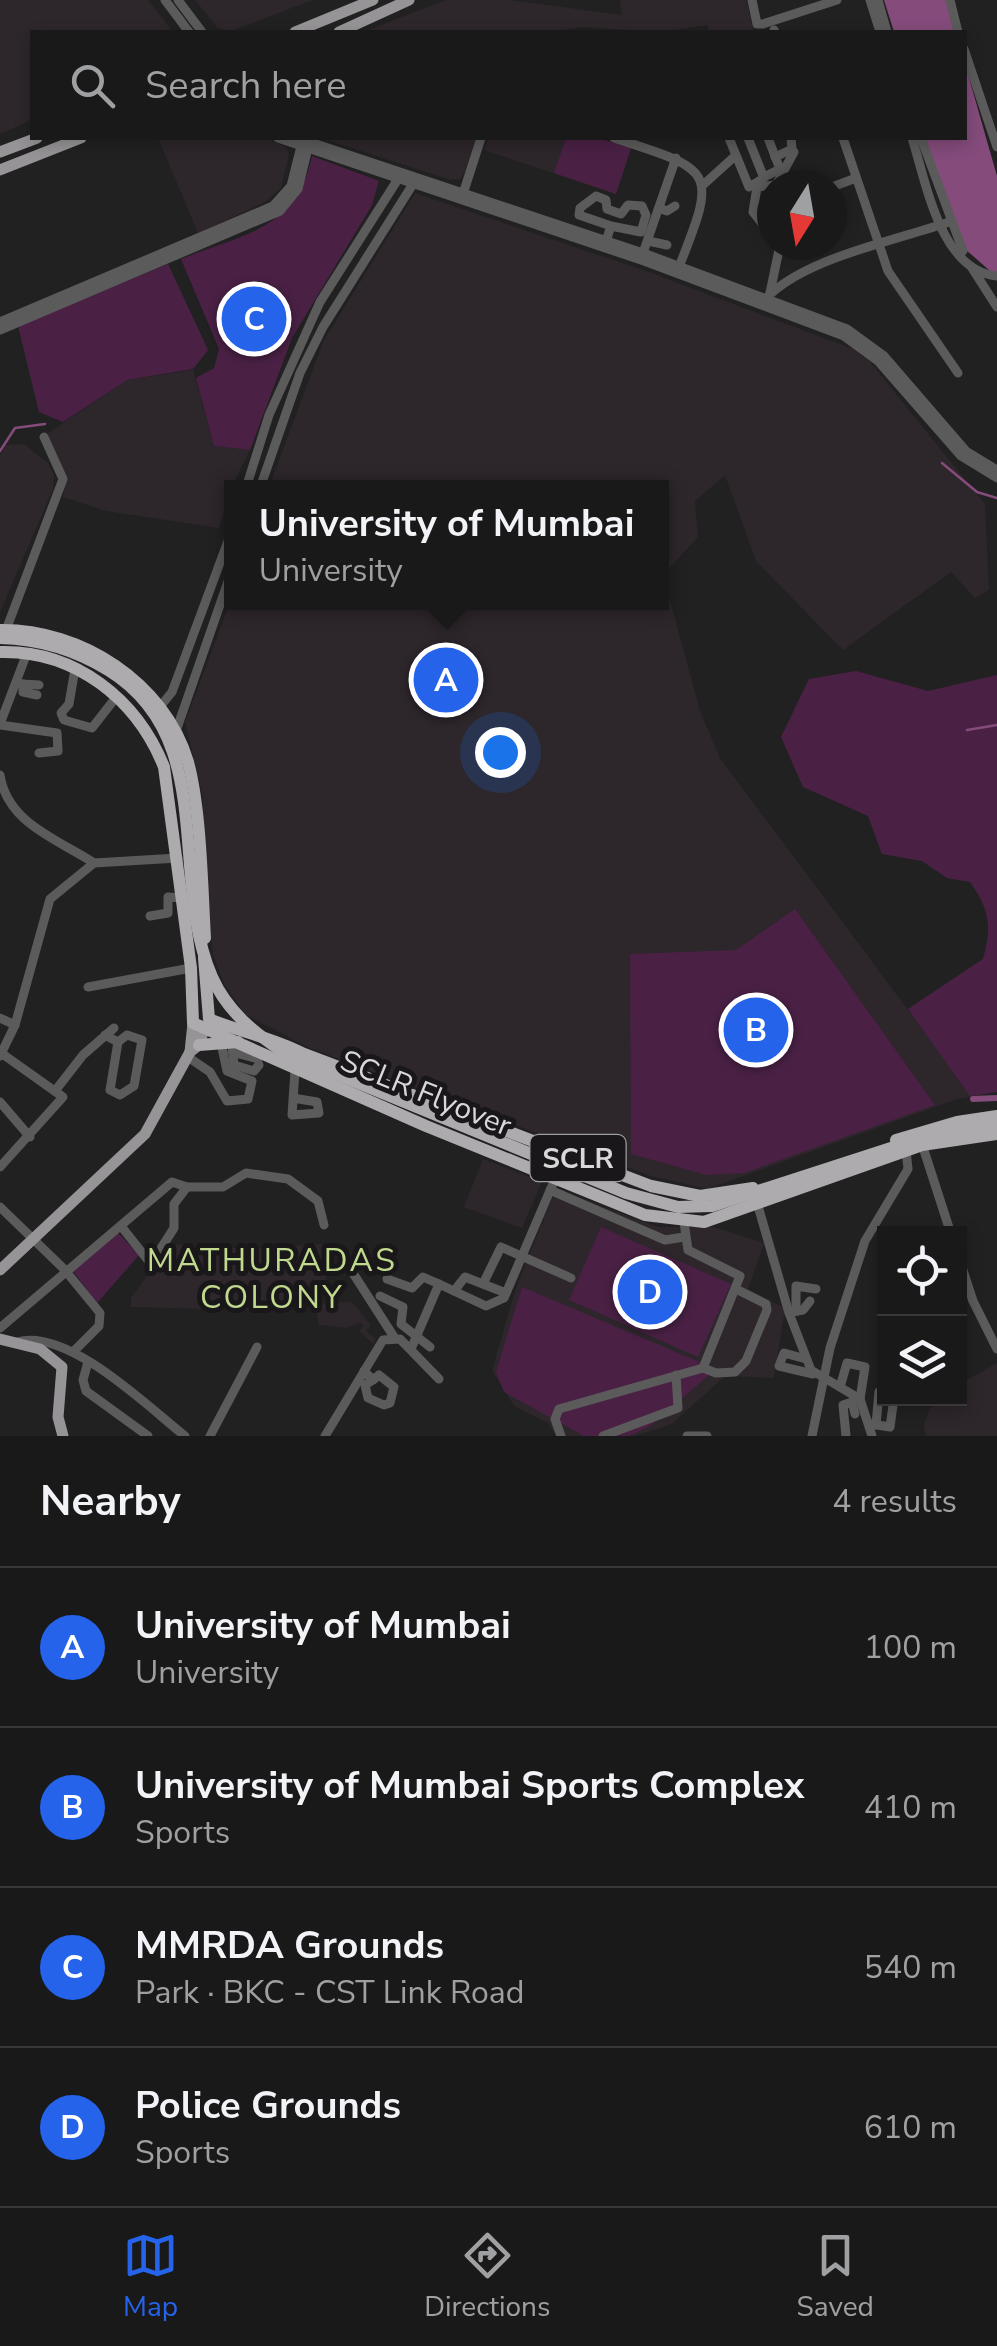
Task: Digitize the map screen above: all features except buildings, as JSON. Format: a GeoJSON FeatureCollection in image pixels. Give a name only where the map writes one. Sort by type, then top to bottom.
{"type":"FeatureCollection","features":[{"type":"Feature","properties":{"kind":"highway"},"geometry":{"type":"LineString","coordinates":[[2,632],[64,640],[111,662],[160,708],[175,732],[188,764],[205,937],[221,985],[238,1011],[271,1037],[261,1060]]}},
{"type":"Feature","properties":{"kind":"highway"},"geometry":{"type":"LineString","coordinates":[[2,632],[80,654],[121,678],[162,724],[181,771],[204,954],[226,1002],[261,1038],[285,1053],[626,1193],[678,1206],[739,1200],[926,1137],[997,1125]]}},
{"type":"Feature","properties":{"kind":"highway"},"geometry":{"type":"LineString","coordinates":[[56,661],[64,640]]}},
{"type":"Feature","properties":{"kind":"highway"},"geometry":{"type":"LineString","coordinates":[[0,649],[34,648],[77,661],[116,684],[155,729],[174,772],[190,923],[206,983],[219,1006],[256,1044],[302,1071]]}},
{"type":"Feature","properties":{"kind":"highway"},"geometry":{"type":"LineString","coordinates":[[0,649],[56,661],[118,696],[140,719],[164,767],[176,858],[175,897],[198,971],[235,1042],[192,1051]]}},
{"type":"Feature","properties":{"kind":"highway"},"geometry":{"type":"LineString","coordinates":[[199,1019],[198,971],[205,937]]}},
{"type":"Feature","properties":{"kind":"highway","name":"SCLR"},"geometry":{"type":"LineString","coordinates":[[199,1019],[261,1060],[302,1071],[484,1150],[552,1185],[687,1225],[758,1206],[906,1150],[920,1139],[997,1134]]}},
{"type":"Feature","properties":{"kind":"highway","name":"SCLR"},"geometry":{"type":"LineString","coordinates":[[235,1042],[271,1037],[302,1053],[651,1186],[700,1196],[751,1189],[997,1116]]}},
{"type":"Feature","properties":{"kind":"highway","name":"SCLR Flyover"},"geometry":{"type":"LineString","coordinates":[[302,1071],[687,1225]]}},
{"type":"Feature","properties":{"kind":"highway"},"geometry":{"type":"LineString","coordinates":[[484,1150],[493,1126]]}},
{"type":"Feature","properties":{"kind":"main road"},"geometry":{"type":"LineString","coordinates":[[299,30],[373,0]]}},
{"type":"Feature","properties":{"kind":"main road"},"geometry":{"type":"LineString","coordinates":[[342,30],[409,0]]}},
{"type":"Feature","properties":{"kind":"main road"},"geometry":{"type":"LineString","coordinates":[[0,152],[32,140]]}},
{"type":"Feature","properties":{"kind":"main road"},"geometry":{"type":"LineString","coordinates":[[0,170],[75,140]]}},
{"type":"Feature","properties":{"kind":"main road"},"geometry":{"type":"LineString","coordinates":[[0,1270],[145,1134],[192,1051],[199,1019]]}},
{"type":"Feature","properties":{"kind":"main road"},"geometry":{"type":"LineString","coordinates":[[0,1339],[40,1349],[62,1367],[58,1416],[63,1436]]}},
{"type":"Feature","properties":{"kind":"street"},"geometry":{"type":"LineString","coordinates":[[166,0],[188,30]]}},
{"type":"Feature","properties":{"kind":"street"},"geometry":{"type":"LineString","coordinates":[[178,0],[200,30]]}},
{"type":"Feature","properties":{"kind":"street"},"geometry":{"type":"LineString","coordinates":[[752,0],[757,24],[837,0]]}},
{"type":"Feature","properties":{"kind":"street"},"geometry":{"type":"LineString","coordinates":[[874,0],[883,30]]}},
{"type":"Feature","properties":{"kind":"street"},"geometry":{"type":"LineString","coordinates":[[950,0],[958,30]]}},
{"type":"Feature","properties":{"kind":"street"},"geometry":{"type":"LineString","coordinates":[[967,59],[997,147]]}},
{"type":"Feature","properties":{"kind":"street"},"geometry":{"type":"LineString","coordinates":[[462,196],[480,140]]}},
{"type":"Feature","properties":{"kind":"street"},"geometry":{"type":"LineString","coordinates":[[620,140],[690,164],[703,185],[702,202],[678,270]]}},
{"type":"Feature","properties":{"kind":"street"},"geometry":{"type":"LineString","coordinates":[[729,140],[747,186],[757,181]]}},
{"type":"Feature","properties":{"kind":"street"},"geometry":{"type":"LineString","coordinates":[[749,140],[761,170]]}},
{"type":"Feature","properties":{"kind":"street"},"geometry":{"type":"LineString","coordinates":[[769,140],[779,170]]}},
{"type":"Feature","properties":{"kind":"street"},"geometry":{"type":"LineString","coordinates":[[776,158],[792,149],[791,140]]}},
{"type":"Feature","properties":{"kind":"street"},"geometry":{"type":"LineString","coordinates":[[844,140],[878,247],[898,288],[958,373]]}},
{"type":"Feature","properties":{"kind":"street"},"geometry":{"type":"LineString","coordinates":[[913,140],[951,237],[997,308]]}},
{"type":"Feature","properties":{"kind":"street"},"geometry":{"type":"LineString","coordinates":[[921,140],[933,188]]}},
{"type":"Feature","properties":{"kind":"street"},"geometry":{"type":"LineString","coordinates":[[304,143],[413,184],[644,253],[678,270]]}},
{"type":"Feature","properties":{"kind":"street"},"geometry":{"type":"LineString","coordinates":[[304,143],[678,270],[764,301],[777,311],[867,340],[971,464],[997,478]]}},
{"type":"Feature","properties":{"kind":"street"},"geometry":{"type":"LineString","coordinates":[[0,322],[273,206],[291,186],[304,143]]}},
{"type":"Feature","properties":{"kind":"street"},"geometry":{"type":"LineString","coordinates":[[0,330],[280,211],[298,190],[304,143]]}},
{"type":"Feature","properties":{"kind":"street"},"geometry":{"type":"LineString","coordinates":[[784,170],[794,152]]}},
{"type":"Feature","properties":{"kind":"street"},"geometry":{"type":"LineString","coordinates":[[703,185],[735,156]]}},
{"type":"Feature","properties":{"kind":"street"},"geometry":{"type":"LineString","coordinates":[[644,253],[668,211],[676,158]]}},
{"type":"Feature","properties":{"kind":"street"},"geometry":{"type":"LineString","coordinates":[[847,181],[856,178]]}},
{"type":"Feature","properties":{"kind":"street"},"geometry":{"type":"LineString","coordinates":[[249,480],[269,415],[299,347],[329,289],[398,179]]}},
{"type":"Feature","properties":{"kind":"street"},"geometry":{"type":"LineString","coordinates":[[263,480],[310,352],[413,184]]}},
{"type":"Feature","properties":{"kind":"street"},"geometry":{"type":"LineString","coordinates":[[757,187],[753,212],[757,217]]}},
{"type":"Feature","properties":{"kind":"street"},"geometry":{"type":"LineString","coordinates":[[594,196],[606,200],[606,209],[621,214],[628,205],[642,206],[646,215],[639,234],[608,225],[579,216],[580,208],[594,196]]}},
{"type":"Feature","properties":{"kind":"street"},"geometry":{"type":"LineString","coordinates":[[764,301],[808,270],[945,223]]}},
{"type":"Feature","properties":{"kind":"street"},"geometry":{"type":"LineString","coordinates":[[603,240],[608,225]]}},
{"type":"Feature","properties":{"kind":"street"},"geometry":{"type":"LineString","coordinates":[[648,241],[668,245]]}},
{"type":"Feature","properties":{"kind":"street"},"geometry":{"type":"LineString","coordinates":[[764,301],[776,260]]}},
{"type":"Feature","properties":{"kind":"street"},"geometry":{"type":"LineString","coordinates":[[970,265],[993,275]]}},
{"type":"Feature","properties":{"kind":"street"},"geometry":{"type":"LineString","coordinates":[[329,289],[341,296]]}},
{"type":"Feature","properties":{"kind":"street"},"geometry":{"type":"LineString","coordinates":[[299,347],[310,352]]}},
{"type":"Feature","properties":{"kind":"street"},"geometry":{"type":"LineString","coordinates":[[945,435],[997,470]]}},
{"type":"Feature","properties":{"kind":"street"},"geometry":{"type":"LineString","coordinates":[[2,632],[63,479],[44,437]]}},
{"type":"Feature","properties":{"kind":"street"},"geometry":{"type":"LineString","coordinates":[[160,708],[172,692],[224,555]]}},
{"type":"Feature","properties":{"kind":"street"},"geometry":{"type":"LineString","coordinates":[[175,732],[224,593]]}},
{"type":"Feature","properties":{"kind":"street"},"geometry":{"type":"LineString","coordinates":[[199,622],[212,626]]}},
{"type":"Feature","properties":{"kind":"street"},"geometry":{"type":"LineString","coordinates":[[27,653],[21,684],[1,719],[57,733],[58,751],[39,752]]}},
{"type":"Feature","properties":{"kind":"street"},"geometry":{"type":"LineString","coordinates":[[75,669],[69,704],[61,713],[64,720],[92,728],[118,696]]}},
{"type":"Feature","properties":{"kind":"street"},"geometry":{"type":"LineString","coordinates":[[21,684],[38,690]]}},
{"type":"Feature","properties":{"kind":"street"},"geometry":{"type":"LineString","coordinates":[[0,775],[1,787],[24,822],[94,863],[199,859]]}},
{"type":"Feature","properties":{"kind":"street"},"geometry":{"type":"LineString","coordinates":[[0,1167],[63,1097],[1,1054],[15,1025],[50,899],[70,887],[94,863]]}},
{"type":"Feature","properties":{"kind":"street"},"geometry":{"type":"LineString","coordinates":[[150,916],[168,913],[175,897],[168,883]]}},
{"type":"Feature","properties":{"kind":"street"},"geometry":{"type":"LineString","coordinates":[[88,987],[198,971]]}},
{"type":"Feature","properties":{"kind":"street"},"geometry":{"type":"LineString","coordinates":[[0,1018],[15,1025]]}},
{"type":"Feature","properties":{"kind":"street"},"geometry":{"type":"LineString","coordinates":[[55,1091],[110,1032],[118,1042],[110,1090],[120,1095],[134,1086],[142,1040],[127,1035],[118,1042]]}},
{"type":"Feature","properties":{"kind":"street"},"geometry":{"type":"LineString","coordinates":[[192,1051],[228,1101],[248,1099],[252,1080],[227,1071],[235,1042]]}},
{"type":"Feature","properties":{"kind":"street"},"geometry":{"type":"LineString","coordinates":[[235,1042],[234,1066],[254,1071],[261,1060]]}},
{"type":"Feature","properties":{"kind":"street"},"geometry":{"type":"LineString","coordinates":[[293,1098],[302,1071]]}},
{"type":"Feature","properties":{"kind":"street"},"geometry":{"type":"LineString","coordinates":[[0,1102],[30,1137]]}},
{"type":"Feature","properties":{"kind":"street"},"geometry":{"type":"LineString","coordinates":[[920,1139],[947,1226]]}},
{"type":"Feature","properties":{"kind":"street"},"geometry":{"type":"LineString","coordinates":[[812,1436],[818,1377],[865,1241],[908,1169],[906,1150]]}},
{"type":"Feature","properties":{"kind":"street"},"geometry":{"type":"LineString","coordinates":[[0,1328],[64,1269],[172,1182],[187,1187],[222,1187],[246,1173],[288,1179],[318,1201],[324,1224]]}},
{"type":"Feature","properties":{"kind":"street"},"geometry":{"type":"LineString","coordinates":[[388,1279],[412,1288],[423,1277],[492,1306],[506,1293],[552,1185]]}},
{"type":"Feature","properties":{"kind":"street"},"geometry":{"type":"LineString","coordinates":[[121,1226],[150,1264],[174,1228],[174,1204],[187,1187]]}},
{"type":"Feature","properties":{"kind":"street"},"geometry":{"type":"LineString","coordinates":[[758,1206],[806,1359],[818,1377]]}},
{"type":"Feature","properties":{"kind":"street"},"geometry":{"type":"LineString","coordinates":[[1,1210],[64,1269],[100,1313],[99,1326],[74,1351]]}},
{"type":"Feature","properties":{"kind":"street"},"geometry":{"type":"LineString","coordinates":[[687,1225],[688,1250],[740,1273],[703,1368]]}},
{"type":"Feature","properties":{"kind":"street"},"geometry":{"type":"LineString","coordinates":[[483,1284],[498,1248],[504,1246],[571,1278]]}},
{"type":"Feature","properties":{"kind":"street"},"geometry":{"type":"LineString","coordinates":[[368,1262],[353,1262],[350,1270],[394,1337],[439,1379]]}},
{"type":"Feature","properties":{"kind":"street"},"geometry":{"type":"LineString","coordinates":[[454,1291],[462,1277],[506,1293]]}},
{"type":"Feature","properties":{"kind":"street"},"geometry":{"type":"LineString","coordinates":[[967,1283],[997,1349]]}},
{"type":"Feature","properties":{"kind":"street"},"geometry":{"type":"LineString","coordinates":[[411,1349],[438,1284]]}},
{"type":"Feature","properties":{"kind":"street"},"geometry":{"type":"LineString","coordinates":[[792,1312],[795,1287],[816,1289]]}},
{"type":"Feature","properties":{"kind":"street"},"geometry":{"type":"LineString","coordinates":[[561,1436],[555,1418],[560,1410],[703,1368],[716,1373],[735,1372],[746,1361],[767,1310],[766,1304],[736,1289]]}},
{"type":"Feature","properties":{"kind":"street"},"geometry":{"type":"LineString","coordinates":[[380,1296],[403,1307],[401,1324],[430,1347]]}},
{"type":"Feature","properties":{"kind":"street"},"geometry":{"type":"LineString","coordinates":[[792,1312],[810,1301]]}},
{"type":"Feature","properties":{"kind":"street"},"geometry":{"type":"LineString","coordinates":[[425,1318],[438,1323]]}},
{"type":"Feature","properties":{"kind":"street"},"geometry":{"type":"LineString","coordinates":[[325,1436],[382,1340],[394,1337]]}},
{"type":"Feature","properties":{"kind":"street"},"geometry":{"type":"LineString","coordinates":[[16,1342],[33,1339],[74,1351],[186,1436]]}},
{"type":"Feature","properties":{"kind":"street"},"geometry":{"type":"LineString","coordinates":[[210,1436],[256,1347]]}},
{"type":"Feature","properties":{"kind":"street"},"geometry":{"type":"LineString","coordinates":[[806,1359],[784,1354],[779,1366],[843,1386],[862,1387]]}},
{"type":"Feature","properties":{"kind":"street"},"geometry":{"type":"LineString","coordinates":[[88,1362],[83,1380],[86,1391],[148,1436]]}},
{"type":"Feature","properties":{"kind":"street"},"geometry":{"type":"LineString","coordinates":[[848,1402],[843,1386],[847,1363],[865,1367],[860,1399]]}},
{"type":"Feature","properties":{"kind":"street"},"geometry":{"type":"LineString","coordinates":[[364,1372],[373,1380]]}},
{"type":"Feature","properties":{"kind":"street"},"geometry":{"type":"LineString","coordinates":[[603,1436],[678,1408],[676,1375]]}},
{"type":"Feature","properties":{"kind":"street"},"geometry":{"type":"LineString","coordinates":[[843,1386],[860,1399],[873,1430]]}},
{"type":"Feature","properties":{"kind":"street"},"geometry":{"type":"LineString","coordinates":[[848,1402],[854,1404],[855,1414]]}},
{"type":"Feature","properties":{"kind":"street"},"geometry":{"type":"LineString","coordinates":[[846,1436],[842,1407],[848,1402]]}},
{"type":"Feature","properties":{"kind":"street"},"geometry":{"type":"LineString","coordinates":[[863,1436],[890,1428],[893,1406]]}},
{"type":"Feature","properties":{"kind":"street"},"geometry":{"type":"LineString","coordinates":[[687,1436],[706,1436]]}},
{"type":"Feature","properties":{"kind":"shaded area"},"geometry":{"type":"Polygon","coordinates":[[[0,0],[148,0],[171,30],[30,30],[30,121],[0,134],[0,0]]]}},
{"type":"Feature","properties":{"kind":"shaded area"},"geometry":{"type":"Polygon","coordinates":[[[195,0],[313,0],[233,30],[217,27],[195,0]]]}},
{"type":"Feature","properties":{"kind":"shaded area"},"geometry":{"type":"Polygon","coordinates":[[[446,0],[510,0],[622,15],[620,0],[746,0],[754,30],[709,30],[707,25],[673,30],[368,30],[446,0]]]}},
{"type":"Feature","properties":{"kind":"shaded area"},"geometry":{"type":"Polygon","coordinates":[[[884,0],[946,0],[954,30],[893,30],[884,0]]]}},
{"type":"Feature","properties":{"kind":"shaded area"},"geometry":{"type":"Polygon","coordinates":[[[967,71],[997,176],[997,277],[965,249],[926,140],[967,140],[967,71]]]}},
{"type":"Feature","properties":{"kind":"shaded area"},"geometry":{"type":"Polygon","coordinates":[[[159,140],[271,140],[286,147],[289,155],[281,188],[265,202],[198,233],[159,140]]]}},
{"type":"Feature","properties":{"kind":"shaded area"},"geometry":{"type":"Polygon","coordinates":[[[327,140],[475,140],[465,172],[460,179],[451,180],[327,140]]]}},
{"type":"Feature","properties":{"kind":"shaded area"},"geometry":{"type":"Polygon","coordinates":[[[487,140],[605,140],[631,148],[616,194],[484,150],[487,140]]]}},
{"type":"Feature","properties":{"kind":"shaded area"},"geometry":{"type":"Polygon","coordinates":[[[565,140],[605,140],[631,148],[616,194],[554,173],[565,140]]]}},
{"type":"Feature","properties":{"kind":"shaded area"},"geometry":{"type":"Polygon","coordinates":[[[312,156],[379,181],[372,205],[292,338],[250,450],[214,446],[196,378],[214,368],[219,349],[181,259],[246,235],[280,215],[305,181],[312,156]]]}},
{"type":"Feature","properties":{"kind":"shaded area"},"geometry":{"type":"Polygon","coordinates":[[[415,193],[646,271],[853,349],[870,362],[985,504],[989,590],[975,598],[951,572],[843,650],[756,561],[725,475],[695,501],[698,537],[669,568],[669,480],[272,480],[323,342],[415,193]]]}},
{"type":"Feature","properties":{"kind":"shaded area"},"geometry":{"type":"Polygon","coordinates":[[[168,264],[208,350],[193,369],[127,380],[63,422],[39,412],[18,326],[168,264]]]}},
{"type":"Feature","properties":{"kind":"shaded area"},"geometry":{"type":"Polygon","coordinates":[[[193,370],[214,446],[250,450],[235,480],[224,480],[224,511],[219,528],[106,511],[63,497],[66,477],[47,434],[127,380],[193,370]]]}},
{"type":"Feature","properties":{"kind":"shaded area"},"geometry":{"type":"Polygon","coordinates":[[[24,444],[48,463],[54,475],[53,489],[0,612],[0,456],[6,445],[24,444]]]}},
{"type":"Feature","properties":{"kind":"shaded area"},"geometry":{"type":"Polygon","coordinates":[[[669,597],[700,711],[720,758],[923,1030],[997,1092],[957,1099],[707,1189],[651,1176],[310,1048],[246,1015],[224,984],[213,955],[203,860],[203,796],[185,722],[227,610],[669,610],[669,597]]]}},
{"type":"Feature","properties":{"kind":"shaded area"},"geometry":{"type":"Polygon","coordinates":[[[856,671],[928,691],[997,675],[997,1092],[970,1096],[908,1009],[983,959],[987,919],[977,892],[970,882],[947,878],[922,861],[882,854],[868,816],[803,787],[781,737],[809,679],[856,671]]]}},
{"type":"Feature","properties":{"kind":"shaded area"},"geometry":{"type":"Polygon","coordinates":[[[795,909],[935,1105],[744,1173],[706,1175],[631,1154],[630,954],[736,950],[795,909]]]}},
{"type":"Feature","properties":{"kind":"shaded area"},"geometry":{"type":"Polygon","coordinates":[[[483,1159],[542,1182],[522,1228],[464,1207],[483,1159]]]}},
{"type":"Feature","properties":{"kind":"shaded area"},"geometry":{"type":"Polygon","coordinates":[[[556,1189],[658,1227],[714,1227],[764,1243],[748,1289],[785,1308],[774,1378],[725,1376],[672,1424],[635,1436],[556,1436],[548,1423],[514,1406],[492,1370],[517,1285],[556,1189]]]}},
{"type":"Feature","properties":{"kind":"shaded area"},"geometry":{"type":"Polygon","coordinates":[[[601,1227],[731,1284],[698,1357],[569,1300],[601,1227]]]}},
{"type":"Feature","properties":{"kind":"shaded area"},"geometry":{"type":"Polygon","coordinates":[[[118,1233],[139,1255],[97,1303],[73,1271],[118,1233]]]}},
{"type":"Feature","properties":{"kind":"shaded area"},"geometry":{"type":"Polygon","coordinates":[[[177,1244],[252,1249],[324,1244],[327,1284],[316,1304],[352,1302],[371,1325],[366,1331],[376,1339],[373,1344],[359,1331],[364,1326],[360,1322],[347,1328],[319,1325],[315,1305],[246,1310],[131,1307],[131,1298],[158,1261],[177,1244]]]}},
{"type":"Feature","properties":{"kind":"shaded area"},"geometry":{"type":"Polygon","coordinates":[[[522,1287],[716,1369],[650,1426],[629,1436],[584,1436],[504,1392],[496,1372],[522,1287]]]}},
{"type":"Feature","properties":{"kind":"shaded area"},"geometry":{"type":"Polygon","coordinates":[[[997,1363],[997,1436],[926,1436],[924,1425],[932,1406],[967,1406],[967,1380],[997,1363]]]}},
{"type":"Feature","properties":{"kind":"waterway"},"geometry":{"type":"LineString","coordinates":[[0,451],[15,428],[45,424]]}},
{"type":"Feature","properties":{"kind":"waterway"},"geometry":{"type":"LineString","coordinates":[[942,463],[977,492],[997,498]]}},
{"type":"Feature","properties":{"kind":"waterway"},"geometry":{"type":"LineString","coordinates":[[967,730],[997,725]]}},
{"type":"Feature","properties":{"kind":"waterway"},"geometry":{"type":"LineString","coordinates":[[973,1099],[997,1098]]}},
{"type":"Feature","properties":{"kind":"place","name":"MMRDA Grounds"},"geometry":{"type":"Point","coordinates":[254,319]}},
{"type":"Feature","properties":{"kind":"place","name":"University of Mumbai"},"geometry":{"type":"Point","coordinates":[446,680]}},
{"type":"Feature","properties":{"kind":"place","name":"University of Mumbai Sports Complex"},"geometry":{"type":"Point","coordinates":[756,1030]}},
{"type":"Feature","properties":{"kind":"place","name":"Police Grounds"},"geometry":{"type":"Point","coordinates":[650,1292]}},
{"type":"Feature","properties":{"kind":"district","name":"MATHURADAS COLONY"},"geometry":{"type":"Point","coordinates":[272,1278]}}]}
